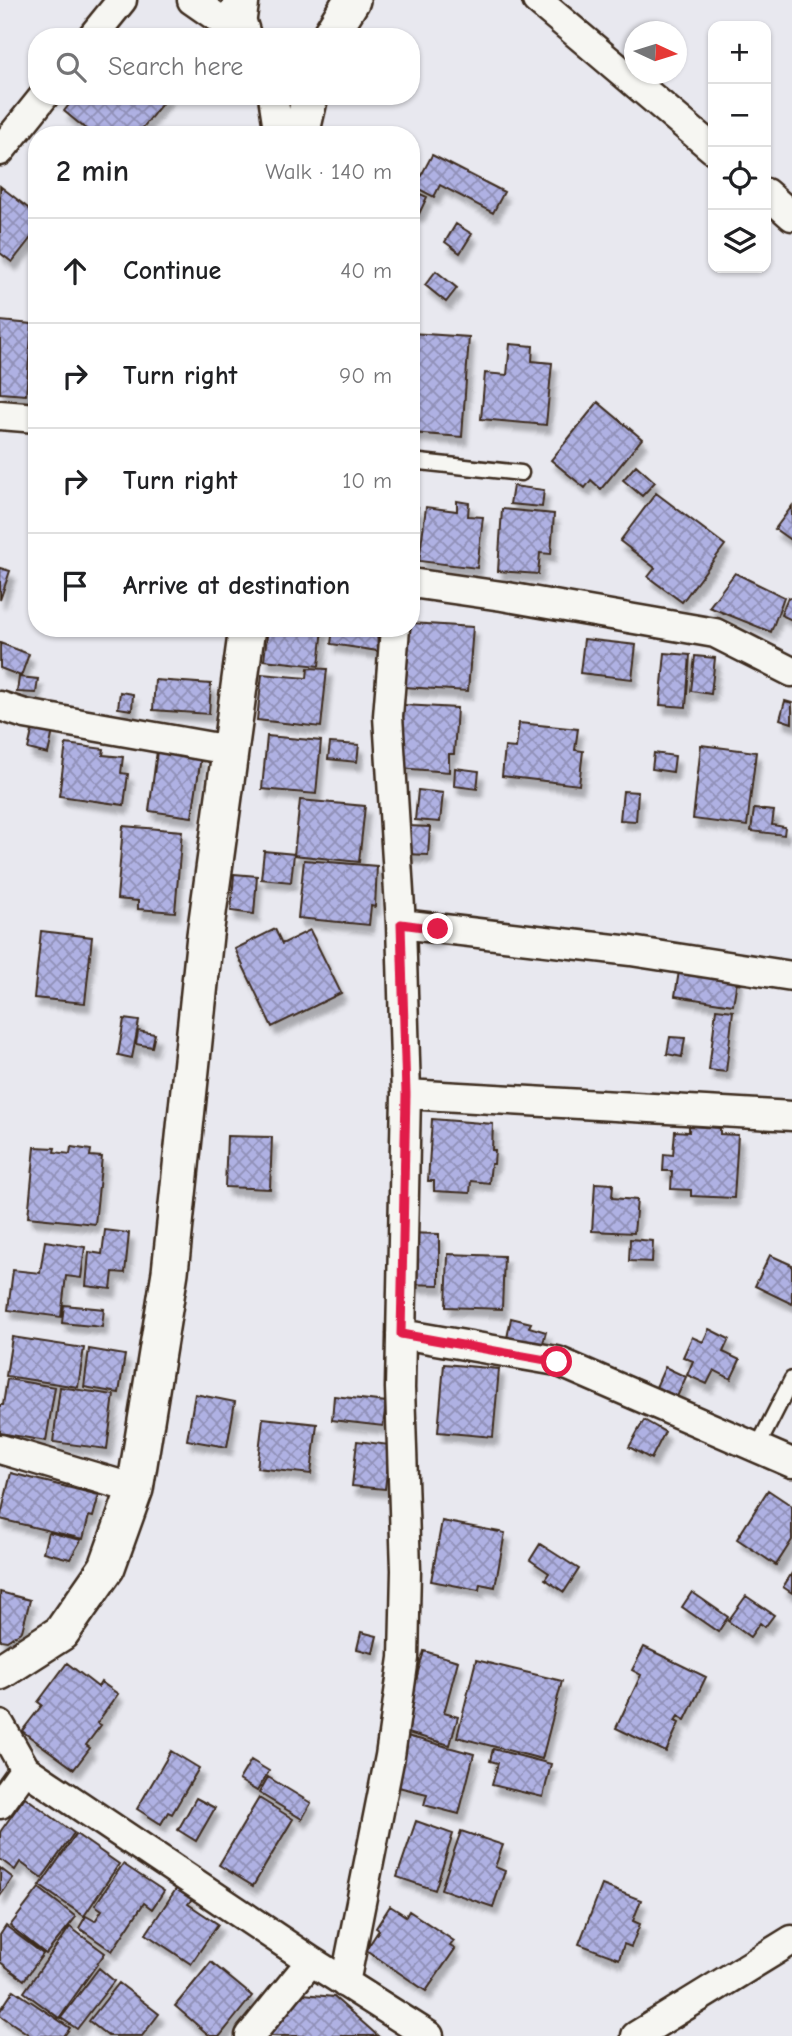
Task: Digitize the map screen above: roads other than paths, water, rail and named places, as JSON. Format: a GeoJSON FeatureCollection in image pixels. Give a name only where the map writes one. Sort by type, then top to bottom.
{"type":"FeatureCollection","features":[{"type":"Feature","properties":{"kind":"street"},"geometry":{"type":"LineString","coordinates":[[99,28],[122,0]]}},
{"type":"Feature","properties":{"kind":"street"},"geometry":{"type":"LineString","coordinates":[[192,0],[242,24]]}},
{"type":"Feature","properties":{"kind":"street"},"geometry":{"type":"LineString","coordinates":[[331,0],[332,28]]}},
{"type":"Feature","properties":{"kind":"street"},"geometry":{"type":"LineString","coordinates":[[335,28],[352,0]]}},
{"type":"Feature","properties":{"kind":"street"},"geometry":{"type":"LineString","coordinates":[[537,0],[711,147]]}},
{"type":"Feature","properties":{"kind":"street"},"geometry":{"type":"LineString","coordinates":[[0,151],[37,105]]}},
{"type":"Feature","properties":{"kind":"street"},"geometry":{"type":"LineString","coordinates":[[274,105],[278,126]]}},
{"type":"Feature","properties":{"kind":"street"},"geometry":{"type":"LineString","coordinates":[[303,126],[308,105]]}},
{"type":"Feature","properties":{"kind":"street"},"geometry":{"type":"LineString","coordinates":[[771,198],[792,216]]}},
{"type":"Feature","properties":{"kind":"street"},"geometry":{"type":"LineString","coordinates":[[0,415],[28,417]]}},
{"type":"Feature","properties":{"kind":"street"},"geometry":{"type":"LineString","coordinates":[[420,584],[715,633],[792,672]]}},
{"type":"Feature","properties":{"kind":"street"},"geometry":{"type":"LineString","coordinates":[[0,1672],[61,1633],[107,1567],[135,1489],[170,1272],[205,935],[246,637]]}},
{"type":"Feature","properties":{"kind":"street"},"geometry":{"type":"LineString","coordinates":[[345,1983],[390,1756],[404,1658],[406,1570],[400,1388],[406,1094],[401,924],[388,716],[394,637]]}},
{"type":"Feature","properties":{"kind":"street"},"geometry":{"type":"LineString","coordinates":[[0,706],[25,713],[229,750]]}},
{"type":"Feature","properties":{"kind":"street"},"geometry":{"type":"LineString","coordinates":[[401,924],[631,951],[792,976]]}},
{"type":"Feature","properties":{"kind":"street"},"geometry":{"type":"LineString","coordinates":[[406,1094],[792,1116]]}},
{"type":"Feature","properties":{"kind":"street"},"geometry":{"type":"LineString","coordinates":[[401,1334],[557,1362],[792,1464]]}},
{"type":"Feature","properties":{"kind":"street"},"geometry":{"type":"LineString","coordinates":[[0,1449],[135,1489]]}},
{"type":"Feature","properties":{"kind":"street"},"geometry":{"type":"LineString","coordinates":[[0,1725],[25,1769],[311,1961],[429,2036]]}},
{"type":"Feature","properties":{"kind":"street"},"geometry":{"type":"LineString","coordinates":[[0,1804],[25,1769]]}},
{"type":"Feature","properties":{"kind":"street"},"geometry":{"type":"LineString","coordinates":[[636,2036],[789,1948]]}},
{"type":"Feature","properties":{"kind":"street"},"geometry":{"type":"LineString","coordinates":[[250,2036],[311,1961]]}},
{"type":"Feature","properties":{"kind":"lane"},"geometry":{"type":"LineString","coordinates":[[420,462],[522,473]]}},
{"type":"Feature","properties":{"kind":"lane"},"geometry":{"type":"LineString","coordinates":[[757,1448],[792,1379]]}}]}
